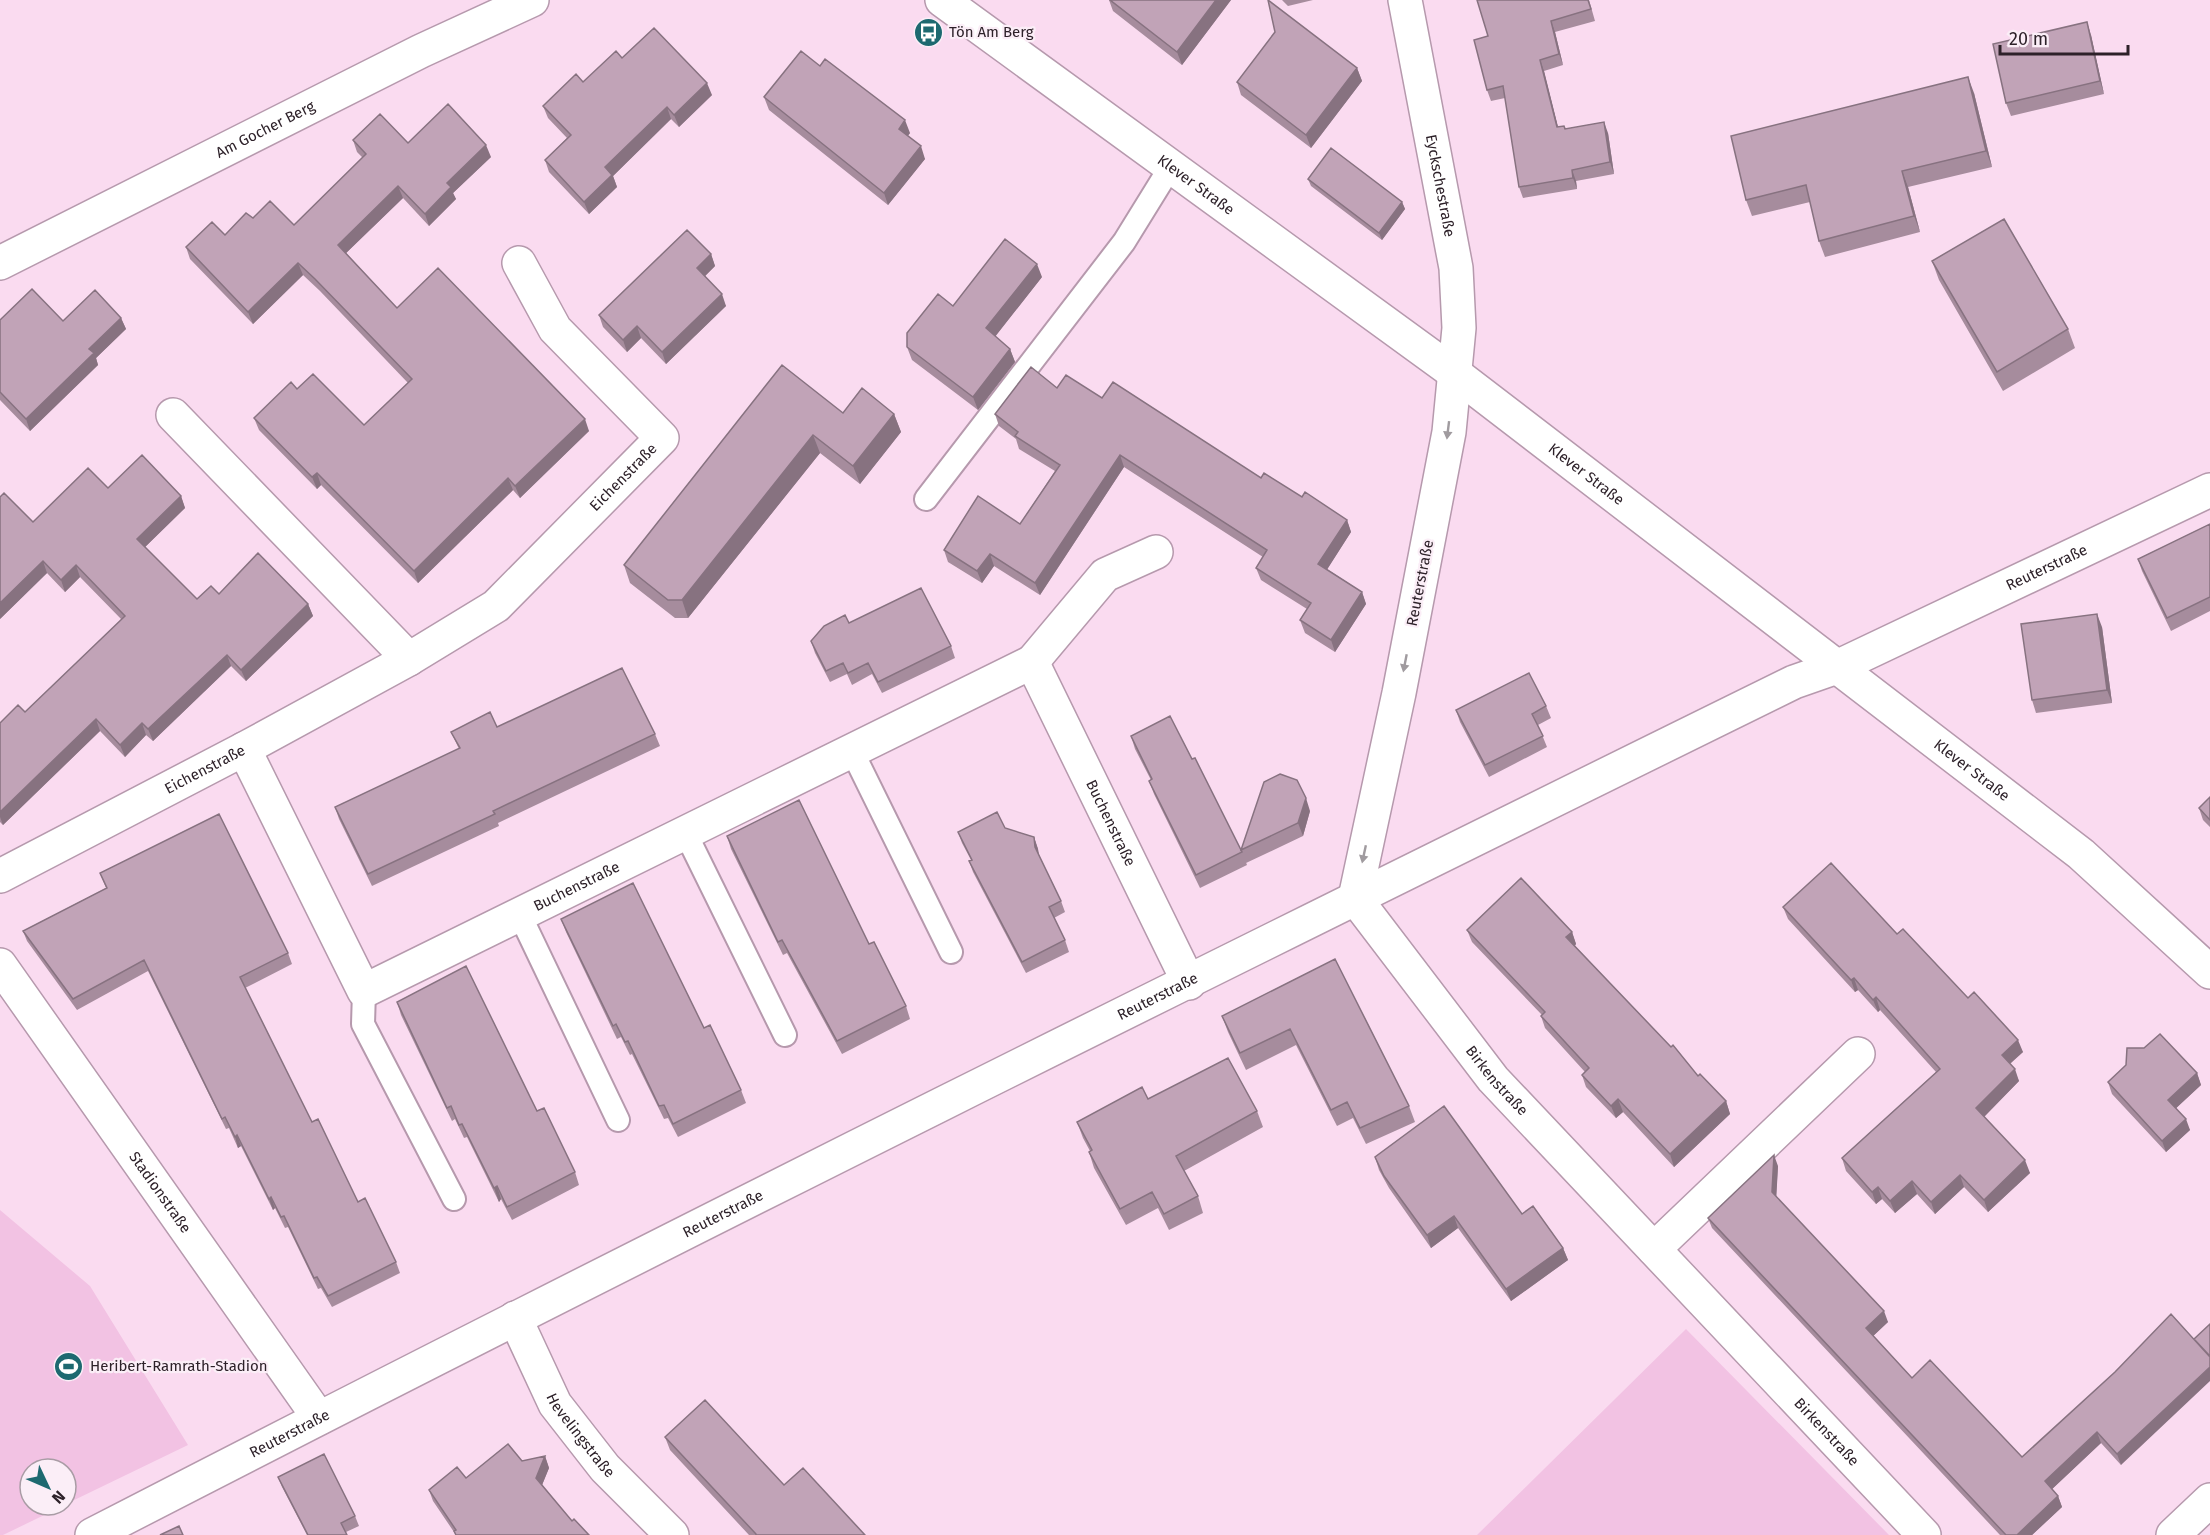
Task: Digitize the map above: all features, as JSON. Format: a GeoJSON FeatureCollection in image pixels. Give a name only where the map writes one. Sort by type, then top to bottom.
{"type":"FeatureCollection","features":[{"type":"Feature","properties":{"kind":"street","name":"Am Gocher Berg"},"geometry":{"type":"LineString","coordinates":[[0,263],[422,51],[532,0]]}},
{"type":"Feature","properties":{"kind":"street","name":"Klever Straße"},"geometry":{"type":"LineString","coordinates":[[942,0],[1453,372],[2081,854],[2210,972]]}},
{"type":"Feature","properties":{"kind":"street","name":"Eyckschestraße"},"geometry":{"type":"LineString","coordinates":[[1405,0],[1456,268],[1459,328],[1453,372]]}},
{"type":"Feature","properties":{"kind":"street","name":"Eichenstraße"},"geometry":{"type":"LineString","coordinates":[[0,876],[409,659],[496,606],[662,438],[555,329],[519,263]]}},
{"type":"Feature","properties":{"kind":"street","name":"Reuterstraße"},"geometry":{"type":"LineString","coordinates":[[1355,898],[1399,693],[1449,432],[1453,372]]}},
{"type":"Feature","properties":{"kind":"street"},"geometry":{"type":"LineString","coordinates":[[173,415],[409,659]]}},
{"type":"Feature","properties":{"kind":"street","name":"Reuterstraße"},"geometry":{"type":"LineString","coordinates":[[92,1535],[516,1318],[1355,898],[1794,682],[1837,667],[2210,490]]}},
{"type":"Feature","properties":{"kind":"street","name":"Buchenstraße"},"geometry":{"type":"LineString","coordinates":[[363,991],[1032,662],[1105,575],[1156,552]]}},
{"type":"Feature","properties":{"kind":"street","name":"Buchenstraße"},"geometry":{"type":"LineString","coordinates":[[1032,662],[1189,983]]}},
{"type":"Feature","properties":{"kind":"street"},"geometry":{"type":"LineString","coordinates":[[244,748],[363,991]]}},
{"type":"Feature","properties":{"kind":"street","name":"Birkenstraße"},"geometry":{"type":"LineString","coordinates":[[1355,898],[1493,1079],[1924,1535]]}},
{"type":"Feature","properties":{"kind":"street","name":"Stadionstraße"},"geometry":{"type":"LineString","coordinates":[[0,965],[319,1418]]}},
{"type":"Feature","properties":{"kind":"street"},"geometry":{"type":"LineString","coordinates":[[1654,1249],[1858,1054]]}},
{"type":"Feature","properties":{"kind":"street","name":"Hevelingstraße"},"geometry":{"type":"LineString","coordinates":[[516,1318],[555,1404],[605,1468],[672,1535]]}},
{"type":"Feature","properties":{"kind":"street"},"geometry":{"type":"LineString","coordinates":[[2173,1535],[2210,1500]]}},
{"type":"Feature","properties":{"kind":"lane"},"geometry":{"type":"LineString","coordinates":[[926,498],[1124,242],[1171,166]]}},
{"type":"Feature","properties":{"kind":"lane"},"geometry":{"type":"LineString","coordinates":[[852,751],[951,952]]}},
{"type":"Feature","properties":{"kind":"lane"},"geometry":{"type":"LineString","coordinates":[[685,832],[785,1035]]}},
{"type":"Feature","properties":{"kind":"lane"},"geometry":{"type":"LineString","coordinates":[[519,914],[618,1120]]}},
{"type":"Feature","properties":{"kind":"lane"},"geometry":{"type":"LineString","coordinates":[[363,991],[363,1024],[454,1199]]}},
{"type":"Feature","properties":{"kind":"shaded area","name":"Heribert-Ramrath-Stadion"},"geometry":{"type":"Polygon","coordinates":[[[0,1210],[90,1286],[188,1445],[78,1498],[78,1457],[18,1457],[18,1517],[40,1517],[0,1535],[0,1210]]]}},
{"type":"Feature","properties":{"kind":"shaded area"},"geometry":{"type":"Polygon","coordinates":[[[1686,1329],[1889,1535],[1477,1535],[1686,1329]]]}},
{"type":"Feature","properties":{"kind":"building"},"geometry":{"type":"Polygon","coordinates":[[[1110,0],[1216,0],[1177,52],[1110,0]]]}},
{"type":"Feature","properties":{"kind":"building"},"geometry":{"type":"Polygon","coordinates":[[[1268,0],[1357,68],[1306,135],[1237,82],[1275,32],[1268,0]]]}},
{"type":"Feature","properties":{"kind":"building"},"geometry":{"type":"Polygon","coordinates":[[[1477,0],[1588,0],[1591,9],[1551,21],[1559,54],[1540,60],[1557,127],[1564,126],[1565,129],[1604,122],[1610,162],[1572,170],[1573,178],[1519,187],[1503,86],[1487,90],[1474,40],[1488,36],[1477,0]]]}},
{"type":"Feature","properties":{"kind":"building"},"geometry":{"type":"Polygon","coordinates":[[[2087,22],[2100,81],[2006,103],[1993,44],[2087,22]]]}},
{"type":"Feature","properties":{"kind":"building"},"geometry":{"type":"Polygon","coordinates":[[[654,28],[707,83],[674,115],[667,107],[605,167],[612,175],[584,202],[545,160],[571,135],[543,106],[576,74],[583,82],[616,51],[622,58],[654,28]]]}},
{"type":"Feature","properties":{"kind":"building"},"geometry":{"type":"Polygon","coordinates":[[[801,51],[820,66],[825,59],[905,120],[899,129],[921,146],[884,193],[764,97],[801,51]]]}},
{"type":"Feature","properties":{"kind":"building"},"geometry":{"type":"Polygon","coordinates":[[[1968,77],[1986,151],[1902,171],[1914,216],[1819,241],[1806,185],[1746,200],[1731,136],[1968,77]]]}},
{"type":"Feature","properties":{"kind":"building"},"geometry":{"type":"Polygon","coordinates":[[[448,104],[486,145],[447,183],[451,187],[425,214],[398,186],[338,245],[397,308],[438,268],[585,419],[515,486],[508,478],[414,571],[317,473],[312,477],[254,418],[291,382],[297,389],[313,374],[364,425],[412,379],[298,263],[248,312],[186,247],[212,222],[225,235],[246,213],[253,218],[270,201],[294,225],[366,154],[353,140],[380,114],[408,143],[448,104]]]}},
{"type":"Feature","properties":{"kind":"building"},"geometry":{"type":"Polygon","coordinates":[[[1331,148],[1402,202],[1379,233],[1308,179],[1331,148]]]}},
{"type":"Feature","properties":{"kind":"building"},"geometry":{"type":"Polygon","coordinates":[[[2004,219],[2068,329],[1997,372],[1932,261],[2004,219]]]}},
{"type":"Feature","properties":{"kind":"building"},"geometry":{"type":"Polygon","coordinates":[[[687,230],[711,254],[697,268],[722,294],[662,352],[637,326],[623,340],[599,315],[687,230]]]}},
{"type":"Feature","properties":{"kind":"building"},"geometry":{"type":"Polygon","coordinates":[[[1005,239],[1037,264],[986,328],[1010,349],[973,397],[907,347],[907,333],[938,294],[953,306],[1005,239]]]}},
{"type":"Feature","properties":{"kind":"building"},"geometry":{"type":"Polygon","coordinates":[[[32,289],[63,321],[95,290],[121,318],[89,349],[94,353],[26,419],[0,392],[0,320],[32,289]]]}},
{"type":"Feature","properties":{"kind":"building"},"geometry":{"type":"Polygon","coordinates":[[[782,365],[843,413],[862,388],[894,414],[853,466],[813,435],[682,600],[668,600],[624,565],[782,365]]]}},
{"type":"Feature","properties":{"kind":"building"},"geometry":{"type":"Polygon","coordinates":[[[1031,367],[1057,388],[1066,375],[1102,398],[1113,382],[1261,478],[1264,473],[1302,497],[1305,492],[1347,520],[1318,564],[1362,592],[1331,640],[1300,620],[1311,603],[1256,568],[1267,550],[1120,455],[1035,583],[990,554],[977,571],[944,550],[978,496],[1020,524],[1060,465],[1015,436],[1018,432],[995,414],[1031,367]]]}},
{"type":"Feature","properties":{"kind":"building"},"geometry":{"type":"Polygon","coordinates":[[[142,455],[181,496],[137,539],[197,599],[211,586],[219,594],[258,553],[308,604],[241,670],[227,655],[148,729],[142,723],[120,745],[96,719],[0,812],[0,723],[18,705],[25,712],[125,616],[76,565],[61,580],[43,561],[0,603],[0,497],[4,493],[33,522],[88,468],[108,488],[142,455]]]}},
{"type":"Feature","properties":{"kind":"building"},"geometry":{"type":"Polygon","coordinates":[[[2210,524],[2210,597],[2167,618],[2138,559],[2210,524]]]}},
{"type":"Feature","properties":{"kind":"building"},"geometry":{"type":"Polygon","coordinates":[[[921,588],[951,646],[878,682],[868,663],[848,673],[843,663],[826,671],[811,641],[824,626],[845,615],[849,623],[921,588]]]}},
{"type":"Feature","properties":{"kind":"building"},"geometry":{"type":"Polygon","coordinates":[[[2097,614],[2107,690],[2032,700],[2021,624],[2097,614]]]}},
{"type":"Feature","properties":{"kind":"building"},"geometry":{"type":"Polygon","coordinates":[[[622,668],[655,734],[493,811],[495,814],[368,874],[335,807],[460,748],[451,732],[490,712],[497,727],[622,668]]]}},
{"type":"Feature","properties":{"kind":"building"},"geometry":{"type":"Polygon","coordinates":[[[1529,673],[1546,706],[1532,714],[1543,736],[1485,765],[1456,710],[1529,673]]]}},
{"type":"Feature","properties":{"kind":"building"},"geometry":{"type":"Polygon","coordinates":[[[1170,716],[1192,759],[1195,758],[1242,852],[1196,875],[1149,781],[1152,779],[1131,736],[1170,716]]]}},
{"type":"Feature","properties":{"kind":"building"},"geometry":{"type":"Polygon","coordinates":[[[1280,774],[1297,780],[1306,798],[1298,823],[1241,850],[1264,782],[1280,774]]]}},
{"type":"Feature","properties":{"kind":"building"},"geometry":{"type":"Polygon","coordinates":[[[2210,797],[2210,820],[2199,808],[2210,797]]]}},
{"type":"Feature","properties":{"kind":"building"},"geometry":{"type":"Polygon","coordinates":[[[799,800],[869,944],[874,942],[906,1006],[837,1041],[782,940],[778,942],[727,836],[799,800]]]}},
{"type":"Feature","properties":{"kind":"building"},"geometry":{"type":"Polygon","coordinates":[[[997,812],[1005,828],[1034,837],[1035,847],[1061,901],[1049,907],[1065,940],[1022,962],[969,861],[972,860],[958,832],[997,812]]]}},
{"type":"Feature","properties":{"kind":"building"},"geometry":{"type":"Polygon","coordinates":[[[219,814],[288,953],[240,977],[312,1122],[318,1119],[358,1202],[365,1198],[396,1262],[328,1296],[317,1277],[314,1278],[284,1216],[281,1217],[271,1197],[269,1199],[237,1135],[235,1137],[225,1117],[222,1119],[144,960],[73,999],[23,931],[107,888],[100,873],[219,814]]]}},
{"type":"Feature","properties":{"kind":"building"},"geometry":{"type":"Polygon","coordinates":[[[1831,863],[1897,934],[1903,929],[1968,998],[1974,992],[2018,1040],[2002,1055],[2015,1069],[1976,1108],[2025,1160],[1984,1200],[1960,1175],[1931,1202],[1912,1181],[1890,1201],[1878,1187],[1872,1192],[1842,1158],[1940,1069],[1876,997],[1873,1000],[1854,978],[1851,980],[1783,907],[1831,863]]]}},
{"type":"Feature","properties":{"kind":"building"},"geometry":{"type":"Polygon","coordinates":[[[1521,878],[1572,932],[1566,937],[1671,1047],[1673,1045],[1698,1076],[1700,1074],[1726,1101],[1670,1154],[1618,1099],[1611,1106],[1582,1075],[1589,1068],[1541,1016],[1545,1012],[1467,930],[1521,878]]]}},
{"type":"Feature","properties":{"kind":"building"},"geometry":{"type":"Polygon","coordinates":[[[633,883],[704,1028],[710,1025],[741,1090],[673,1124],[664,1105],[659,1106],[628,1041],[625,1042],[616,1024],[613,1026],[561,919],[633,883]]]}},
{"type":"Feature","properties":{"kind":"building"},"geometry":{"type":"Polygon","coordinates":[[[1335,959],[1409,1106],[1360,1128],[1347,1102],[1331,1110],[1290,1029],[1240,1053],[1222,1016],[1335,959]]]}},
{"type":"Feature","properties":{"kind":"building"},"geometry":{"type":"Polygon","coordinates":[[[466,966],[537,1111],[544,1108],[575,1172],[507,1207],[497,1186],[494,1188],[462,1124],[459,1125],[451,1106],[447,1108],[397,1002],[466,966]]]}},
{"type":"Feature","properties":{"kind":"building"},"geometry":{"type":"Polygon","coordinates":[[[2160,1034],[2197,1073],[2168,1100],[2186,1119],[2162,1141],[2108,1082],[2126,1065],[2127,1048],[2144,1048],[2160,1034]]]}},
{"type":"Feature","properties":{"kind":"building"},"geometry":{"type":"Polygon","coordinates":[[[1228,1058],[1257,1111],[1176,1156],[1198,1196],[1164,1214],[1152,1192],[1120,1209],[1089,1152],[1092,1150],[1077,1122],[1142,1087],[1148,1099],[1228,1058]]]}},
{"type":"Feature","properties":{"kind":"building"},"geometry":{"type":"Polygon","coordinates":[[[1444,1106],[1522,1214],[1533,1206],[1563,1248],[1506,1289],[1454,1216],[1427,1235],[1384,1176],[1375,1157],[1444,1106]]]}},
{"type":"Feature","properties":{"kind":"building"},"geometry":{"type":"Polygon","coordinates":[[[1774,1155],[1772,1192],[1884,1311],[1866,1328],[1912,1378],[1930,1360],[2022,1457],[2115,1372],[2171,1314],[2210,1357],[2210,1367],[2117,1454],[2097,1432],[2045,1481],[2058,1496],[2017,1535],[2006,1535],[1708,1218],[1774,1155]]]}},
{"type":"Feature","properties":{"kind":"building"},"geometry":{"type":"Polygon","coordinates":[[[2210,1324],[2210,1356],[2194,1339],[2210,1324]]]}},
{"type":"Feature","properties":{"kind":"building"},"geometry":{"type":"Polygon","coordinates":[[[705,1400],[784,1485],[803,1468],[865,1535],[756,1535],[665,1437],[705,1400]]]}},
{"type":"Feature","properties":{"kind":"building"},"geometry":{"type":"Polygon","coordinates":[[[508,1444],[522,1461],[545,1456],[536,1478],[572,1521],[574,1519],[589,1535],[456,1535],[454,1531],[456,1530],[429,1490],[457,1467],[466,1478],[508,1444]]]}},
{"type":"Feature","properties":{"kind":"building"},"geometry":{"type":"Polygon","coordinates":[[[324,1454],[355,1516],[341,1523],[347,1535],[308,1535],[278,1477],[324,1454]]]}},
{"type":"Feature","properties":{"kind":"building"},"geometry":{"type":"Polygon","coordinates":[[[179,1526],[183,1535],[160,1535],[179,1526]]]}},
{"type":"Feature","properties":{"kind":"place","name":"Tön Am Berg"},"geometry":{"type":"Point","coordinates":[928,32]}},
{"type":"Feature","properties":{"kind":"place","name":"Heribert-Ramrath-Stadion"},"geometry":{"type":"Point","coordinates":[69,1366]}}]}
